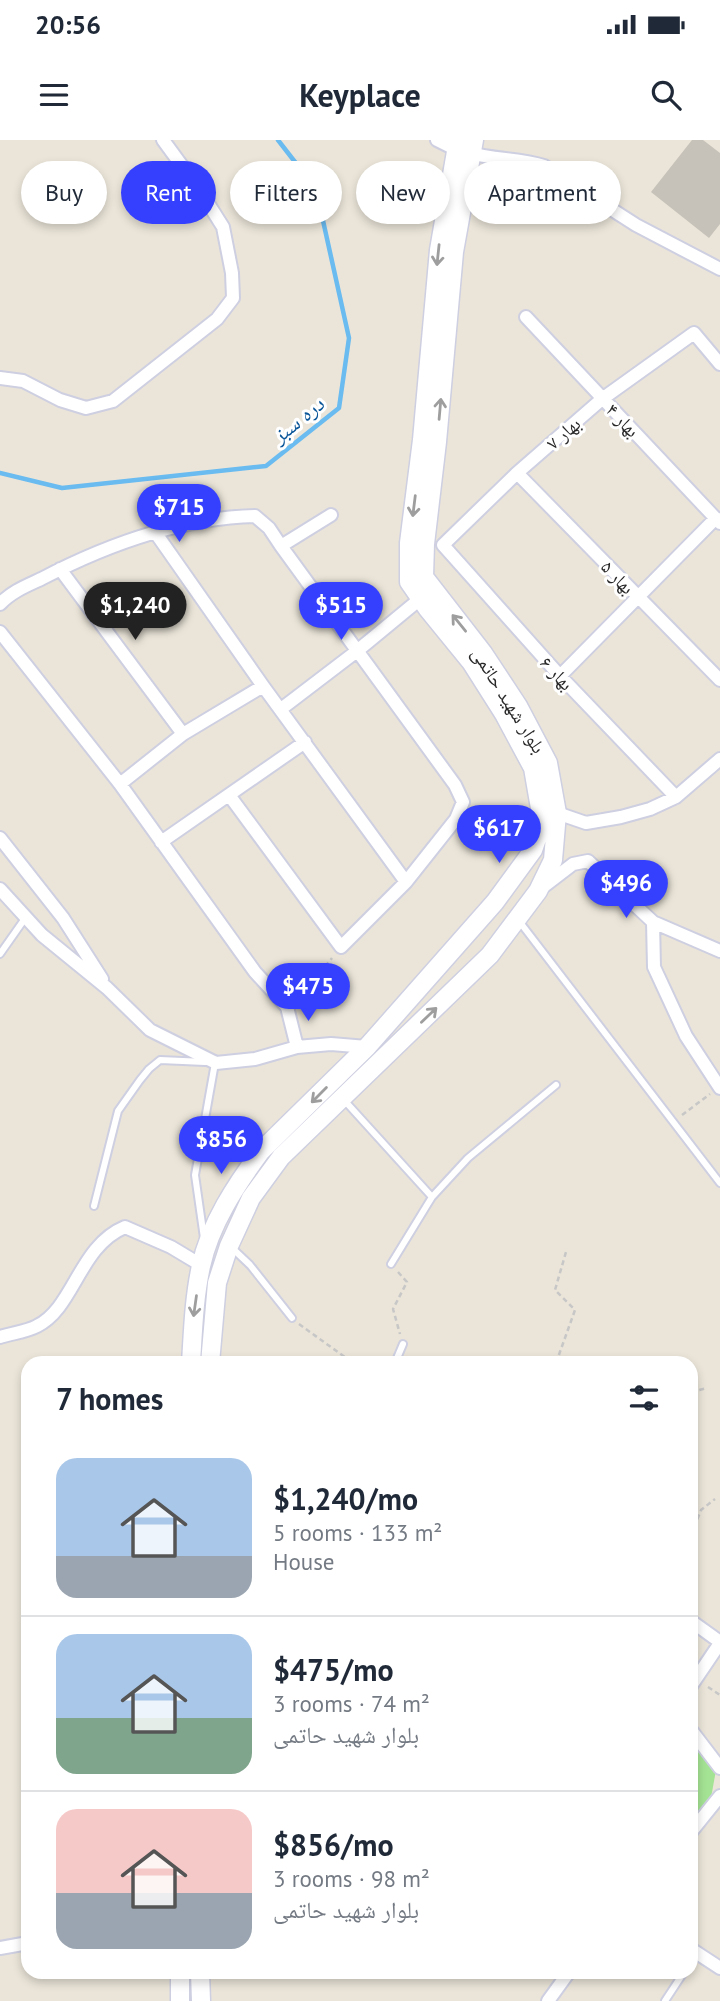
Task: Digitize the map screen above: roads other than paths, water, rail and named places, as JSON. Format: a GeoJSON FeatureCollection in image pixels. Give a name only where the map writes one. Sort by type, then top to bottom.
{"type":"FeatureCollection","features":[{"type":"Feature","properties":{"kind":"main road","name":"بلوار شهید حاتمی"},"geometry":{"type":"LineString","coordinates":[[211,1356],[217,1283],[229,1246],[251,1198],[281,1157],[491,955],[538,891],[553,860],[557,813],[548,763],[518,706],[483,653],[424,577],[434,545],[437,442],[464,145]]}},
{"type":"Feature","properties":{"kind":"main road","name":"بلوار شهید حاتمی"},"geometry":{"type":"LineString","coordinates":[[191,1356],[193,1320],[203,1257],[219,1215],[261,1151],[367,1047],[495,902],[533,850],[539,834],[541,814],[533,768],[504,713],[471,662],[409,582],[409,543],[422,440],[439,250],[464,145]]}},
{"type":"Feature","properties":{"kind":"main road"},"geometry":{"type":"LineString","coordinates":[[367,1047],[380,1062]]}},
{"type":"Feature","properties":{"kind":"main road"},"geometry":{"type":"LineString","coordinates":[[180,1979],[180,2001]]}},
{"type":"Feature","properties":{"kind":"main road"},"geometry":{"type":"LineString","coordinates":[[200,1979],[201,2001]]}},
{"type":"Feature","properties":{"kind":"street"},"geometry":{"type":"LineString","coordinates":[[0,378],[23,382],[60,400],[86,408],[113,401],[217,319],[233,298],[232,273],[223,227],[163,140]]}},
{"type":"Feature","properties":{"kind":"street"},"geometry":{"type":"LineString","coordinates":[[437,140],[464,145],[490,158],[527,161],[544,166],[636,225],[720,270]]}},
{"type":"Feature","properties":{"kind":"street","name":"بهار ۴"},"geometry":{"type":"LineString","coordinates":[[526,317],[718,521]]}},
{"type":"Feature","properties":{"kind":"street","name":"بهار ۷"},"geometry":{"type":"LineString","coordinates":[[434,545],[602,398],[694,333],[720,363]]}},
{"type":"Feature","properties":{"kind":"street","name":"بهار ۵"},"geometry":{"type":"LineString","coordinates":[[517,473],[720,680]]}},
{"type":"Feature","properties":{"kind":"street"},"geometry":{"type":"LineString","coordinates":[[281,546],[331,515]]}},
{"type":"Feature","properties":{"kind":"street"},"geometry":{"type":"LineString","coordinates":[[0,604],[9,596],[60,569],[155,532],[226,517],[255,516],[269,528],[455,785],[463,802],[456,819],[407,882],[341,947],[229,795]]}},
{"type":"Feature","properties":{"kind":"street"},"geometry":{"type":"LineString","coordinates":[[560,676],[718,521]]}},
{"type":"Feature","properties":{"kind":"street"},"geometry":{"type":"LineString","coordinates":[[155,532],[263,686],[407,882]]}},
{"type":"Feature","properties":{"kind":"street","name":"بهار ۶"},"geometry":{"type":"LineString","coordinates":[[434,545],[676,797]]}},
{"type":"Feature","properties":{"kind":"street"},"geometry":{"type":"LineString","coordinates":[[60,569],[183,734]]}},
{"type":"Feature","properties":{"kind":"street"},"geometry":{"type":"LineString","coordinates":[[281,709],[420,599]]}},
{"type":"Feature","properties":{"kind":"street"},"geometry":{"type":"LineString","coordinates":[[0,632],[120,784],[255,972],[287,1007],[297,1047]]}},
{"type":"Feature","properties":{"kind":"street"},"geometry":{"type":"LineString","coordinates":[[120,784],[183,734],[263,686]]}},
{"type":"Feature","properties":{"kind":"street"},"geometry":{"type":"LineString","coordinates":[[161,842],[305,742]]}},
{"type":"Feature","properties":{"kind":"street"},"geometry":{"type":"LineString","coordinates":[[557,813],[586,823],[650,809],[676,797],[720,760]]}},
{"type":"Feature","properties":{"kind":"street"},"geometry":{"type":"LineString","coordinates":[[0,838],[63,918],[107,988]]}},
{"type":"Feature","properties":{"kind":"street"},"geometry":{"type":"LineString","coordinates":[[538,891],[563,870],[573,864],[588,861],[653,922],[720,952]]}},
{"type":"Feature","properties":{"kind":"street"},"geometry":{"type":"LineString","coordinates":[[0,889],[42,935],[107,988],[150,1030],[216,1063],[255,1059],[297,1047],[331,1044],[367,1047]]}},
{"type":"Feature","properties":{"kind":"street"},"geometry":{"type":"LineString","coordinates":[[653,922],[654,967],[686,1036],[720,1088]]}},
{"type":"Feature","properties":{"kind":"street"},"geometry":{"type":"LineString","coordinates":[[0,1337],[37,1326],[52,1314],[98,1244],[111,1233],[125,1227],[171,1247],[203,1257]]}},
{"type":"Feature","properties":{"kind":"street"},"geometry":{"type":"LineString","coordinates":[[698,1626],[720,1642],[698,1675]]}},
{"type":"Feature","properties":{"kind":"street"},"geometry":{"type":"LineString","coordinates":[[698,1739],[720,1768]]}},
{"type":"Feature","properties":{"kind":"street"},"geometry":{"type":"LineString","coordinates":[[698,1823],[720,1796]]}},
{"type":"Feature","properties":{"kind":"street"},"geometry":{"type":"LineString","coordinates":[[0,1948],[21,1944]]}},
{"type":"Feature","properties":{"kind":"street"},"geometry":{"type":"LineString","coordinates":[[698,1957],[720,1968]]}},
{"type":"Feature","properties":{"kind":"street"},"geometry":{"type":"LineString","coordinates":[[548,2001],[564,1979]]}},
{"type":"Feature","properties":{"kind":"lane"},"geometry":{"type":"LineString","coordinates":[[0,954],[26,917]]}},
{"type":"Feature","properties":{"kind":"lane"},"geometry":{"type":"LineString","coordinates":[[517,920],[720,1183]]}},
{"type":"Feature","properties":{"kind":"lane"},"geometry":{"type":"LineString","coordinates":[[94,1206],[118,1111],[149,1069],[160,1060],[216,1063],[195,1175],[203,1257]]}},
{"type":"Feature","properties":{"kind":"lane"},"geometry":{"type":"LineString","coordinates":[[391,1264],[432,1196],[468,1158],[556,1085]]}},
{"type":"Feature","properties":{"kind":"lane"},"geometry":{"type":"LineString","coordinates":[[341,1097],[432,1196]]}},
{"type":"Feature","properties":{"kind":"lane"},"geometry":{"type":"LineString","coordinates":[[229,1246],[250,1265],[292,1318]]}},
{"type":"Feature","properties":{"kind":"lane"},"geometry":{"type":"LineString","coordinates":[[398,1356],[402,1344]]}},
{"type":"Feature","properties":{"kind":"lane"},"geometry":{"type":"LineString","coordinates":[[665,2001],[679,1979]]}},
{"type":"Feature","properties":{"kind":"waterway","name":"دره سبز"},"geometry":{"type":"LineString","coordinates":[[0,473],[62,488],[266,466],[339,408],[349,338],[316,189],[278,140]]}}]}
